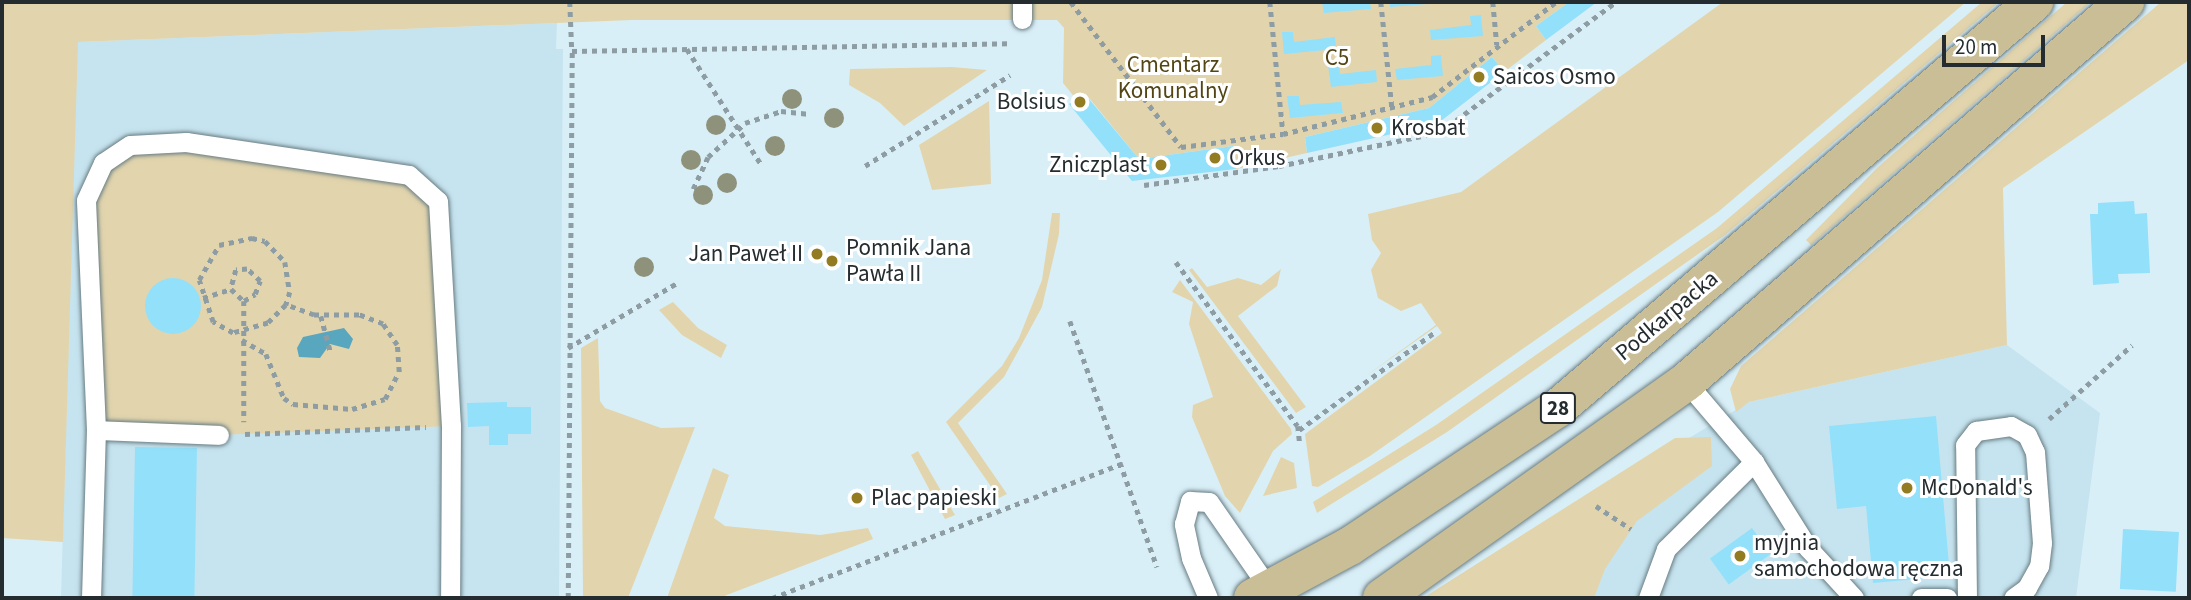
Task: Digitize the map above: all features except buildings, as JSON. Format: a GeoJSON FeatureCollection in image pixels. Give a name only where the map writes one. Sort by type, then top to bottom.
{"type":"FeatureCollection","features":[{"type":"Feature","properties":{"kind":"main road","name":"Podkarpacka"},"geometry":{"type":"LineString","coordinates":[[1262,594],[1350,547],[1558,408],[2034,2]]}},
{"type":"Feature","properties":{"kind":"main road","name":"28"},"geometry":{"type":"LineString","coordinates":[[1382,598],[1686,382],[2125,2]]}},
{"type":"Feature","properties":{"kind":"lane"},"geometry":{"type":"LineString","coordinates":[[91,598],[96,430],[86,200],[103,163],[130,145],[186,142],[409,175],[438,201],[451,426],[450,598]]}},
{"type":"Feature","properties":{"kind":"lane"},"geometry":{"type":"LineString","coordinates":[[1686,382],[1754,462],[1808,548],[1854,598]]}},
{"type":"Feature","properties":{"kind":"lane"},"geometry":{"type":"LineString","coordinates":[[1967,598],[1965,445],[1976,430],[1993,426],[2011,426],[2028,438],[2035,452],[2042,543],[2033,577],[2012,598]]}},
{"type":"Feature","properties":{"kind":"lane"},"geometry":{"type":"LineString","coordinates":[[96,430],[219,435]]}},
{"type":"Feature","properties":{"kind":"lane"},"geometry":{"type":"LineString","coordinates":[[1648,598],[1666,549],[1754,462]]}},
{"type":"Feature","properties":{"kind":"lane"},"geometry":{"type":"LineString","coordinates":[[1208,598],[1191,558],[1184,524],[1190,501],[1209,502],[1262,594]]}},
{"type":"Feature","properties":{"kind":"lane"},"geometry":{"type":"LineString","coordinates":[[1921,598],[1947,598]]}},
{"type":"Feature","properties":{"kind":"path"},"geometry":{"type":"LineString","coordinates":[[568,598],[572,51],[570,2]]}},
{"type":"Feature","properties":{"kind":"path"},"geometry":{"type":"LineString","coordinates":[[1071,2],[1181,147],[1283,134],[1432,97],[1556,2]]}},
{"type":"Feature","properties":{"kind":"path"},"geometry":{"type":"LineString","coordinates":[[1270,2],[1283,134]]}},
{"type":"Feature","properties":{"kind":"path"},"geometry":{"type":"LineString","coordinates":[[1381,2],[1392,107]]}},
{"type":"Feature","properties":{"kind":"path"},"geometry":{"type":"LineString","coordinates":[[1493,2],[1497,45]]}},
{"type":"Feature","properties":{"kind":"path"},"geometry":{"type":"LineString","coordinates":[[1144,185],[1279,166],[1440,132],[1616,2]]}},
{"type":"Feature","properties":{"kind":"path"},"geometry":{"type":"LineString","coordinates":[[572,51],[1010,43]]}},
{"type":"Feature","properties":{"kind":"path"},"geometry":{"type":"LineString","coordinates":[[687,49],[761,164]]}},
{"type":"Feature","properties":{"kind":"path"},"geometry":{"type":"LineString","coordinates":[[864,166],[1010,75]]}},
{"type":"Feature","properties":{"kind":"path"},"geometry":{"type":"LineString","coordinates":[[693,189],[708,157],[738,128],[780,111],[810,114]]}},
{"type":"Feature","properties":{"kind":"path"},"geometry":{"type":"LineString","coordinates":[[252,238],[265,241],[285,262],[290,292],[286,306],[268,323],[233,333],[213,322],[199,281],[211,254],[219,245],[252,238]]}},
{"type":"Feature","properties":{"kind":"path"},"geometry":{"type":"LineString","coordinates":[[1176,262],[1298,431],[1300,443]]}},
{"type":"Feature","properties":{"kind":"path"},"geometry":{"type":"LineString","coordinates":[[231,289],[236,270],[257,274],[259,289],[244,302],[242,340],[245,434]]}},
{"type":"Feature","properties":{"kind":"path"},"geometry":{"type":"LineString","coordinates":[[569,348],[677,283]]}},
{"type":"Feature","properties":{"kind":"path"},"geometry":{"type":"LineString","coordinates":[[203,298],[231,289]]}},
{"type":"Feature","properties":{"kind":"path"},"geometry":{"type":"LineString","coordinates":[[231,289],[244,302]]}},
{"type":"Feature","properties":{"kind":"path"},"geometry":{"type":"LineString","coordinates":[[242,340],[272,362],[284,398],[293,404],[352,410],[385,399],[399,373],[391,334],[371,318],[321,316],[286,306]]}},
{"type":"Feature","properties":{"kind":"path"},"geometry":{"type":"LineString","coordinates":[[321,316],[331,351]]}},
{"type":"Feature","properties":{"kind":"path"},"geometry":{"type":"LineString","coordinates":[[1070,321],[1157,568]]}},
{"type":"Feature","properties":{"kind":"path"},"geometry":{"type":"LineString","coordinates":[[1298,431],[1435,332]]}},
{"type":"Feature","properties":{"kind":"path"},"geometry":{"type":"LineString","coordinates":[[2028,438],[2132,345]]}},
{"type":"Feature","properties":{"kind":"path"},"geometry":{"type":"LineString","coordinates":[[219,435],[451,426]]}},
{"type":"Feature","properties":{"kind":"path"},"geometry":{"type":"LineString","coordinates":[[772,598],[1121,464]]}},
{"type":"Feature","properties":{"kind":"path"},"geometry":{"type":"LineString","coordinates":[[1596,506],[1631,530]]}},
{"type":"Feature","properties":{"kind":"shaded area"},"geometry":{"type":"Polygon","coordinates":[[[557,23],[556,49],[563,49],[559,598],[61,598],[77,42],[557,23]]]}},
{"type":"Feature","properties":{"kind":"shaded area"},"geometry":{"type":"Polygon","coordinates":[[[2007,345],[2100,413],[2076,598],[1423,598],[1749,402],[2007,345]]]}},
{"type":"Feature","properties":{"kind":"green space","name":"Cmentarz Komunalny"},"geometry":{"type":"Polygon","coordinates":[[[2,2],[1569,2],[1536,26],[1546,40],[1504,72],[1492,57],[1429,108],[1305,137],[1307,153],[1236,169],[1233,146],[1139,159],[1085,93],[1076,99],[1063,83],[1064,28],[1057,20],[632,20],[78,42],[63,542],[2,538],[2,2]]]}},
{"type":"Feature","properties":{"kind":"green space"},"geometry":{"type":"Polygon","coordinates":[[[1723,2],[1966,2],[1718,212],[1370,456],[1318,487],[1312,486],[1305,434],[1442,333],[1437,326],[1363,378],[1436,325],[1421,303],[1401,311],[1378,298],[1371,270],[1381,253],[1372,240],[1368,214],[1461,192],[1723,2]]]}},
{"type":"Feature","properties":{"kind":"green space"},"geometry":{"type":"Polygon","coordinates":[[[1982,2],[1999,2],[1725,235],[1447,432],[1317,513],[1313,502],[1436,425],[1717,228],[1982,2]]]}},
{"type":"Feature","properties":{"kind":"green space"},"geometry":{"type":"Polygon","coordinates":[[[2067,2],[2091,2],[1811,245],[1806,240],[1878,167],[2067,2]]]}},
{"type":"Feature","properties":{"kind":"green space"},"geometry":{"type":"Polygon","coordinates":[[[2161,2],[2189,2],[2189,60],[2003,188],[2007,345],[1749,402],[1736,412],[1730,389],[1741,366],[2161,2]]]}},
{"type":"Feature","properties":{"kind":"green space"},"geometry":{"type":"Polygon","coordinates":[[[952,67],[987,70],[904,126],[880,103],[849,85],[850,69],[952,67]]]}},
{"type":"Feature","properties":{"kind":"green space"},"geometry":{"type":"Polygon","coordinates":[[[989,101],[991,184],[932,190],[919,145],[989,101]]]}},
{"type":"Feature","properties":{"kind":"green space"},"geometry":{"type":"Polygon","coordinates":[[[130,145],[409,175],[438,201],[451,426],[219,435],[96,430],[86,200],[130,145]]]}},
{"type":"Feature","properties":{"kind":"green space"},"geometry":{"type":"Polygon","coordinates":[[[1052,213],[1060,213],[1059,234],[1042,307],[1004,377],[958,423],[1007,494],[999,498],[946,422],[1002,366],[1019,338],[1042,280],[1052,213]]]}},
{"type":"Feature","properties":{"kind":"green space"},"geometry":{"type":"Polygon","coordinates":[[[1192,268],[1207,287],[1238,278],[1261,285],[1281,269],[1277,286],[1238,316],[1306,407],[1296,413],[1189,270],[1192,268]]]}},
{"type":"Feature","properties":{"kind":"green space"},"geometry":{"type":"Polygon","coordinates":[[[1180,280],[1291,429],[1292,434],[1273,451],[1240,513],[1225,496],[1192,417],[1193,405],[1213,397],[1189,324],[1193,302],[1172,292],[1180,280]]]}},
{"type":"Feature","properties":{"kind":"green space"},"geometry":{"type":"Polygon","coordinates":[[[673,302],[698,328],[727,345],[721,358],[682,335],[659,310],[673,302]]]}},
{"type":"Feature","properties":{"kind":"green space"},"geometry":{"type":"Polygon","coordinates":[[[598,338],[600,401],[605,408],[661,428],[695,427],[628,598],[583,598],[581,348],[598,338]]]}},
{"type":"Feature","properties":{"kind":"green space"},"geometry":{"type":"Polygon","coordinates":[[[1711,437],[1712,466],[1637,521],[1605,569],[1594,598],[1423,598],[1675,438],[1711,437]]]}},
{"type":"Feature","properties":{"kind":"green space"},"geometry":{"type":"Polygon","coordinates":[[[918,451],[955,515],[945,519],[911,455],[918,451]]]}},
{"type":"Feature","properties":{"kind":"green space"},"geometry":{"type":"Polygon","coordinates":[[[1281,457],[1294,463],[1297,488],[1263,496],[1281,457]]]}},
{"type":"Feature","properties":{"kind":"green space"},"geometry":{"type":"Polygon","coordinates":[[[713,468],[729,475],[714,518],[725,526],[820,535],[868,528],[873,539],[719,598],[667,598],[713,468]]]}},
{"type":"Feature","properties":{"kind":"water"},"geometry":{"type":"Polygon","coordinates":[[[344,328],[353,339],[349,349],[330,344],[320,358],[299,357],[297,348],[303,337],[344,328]]]}},
{"type":"Feature","properties":{"kind":"place","name":"Saicos Osmo"},"geometry":{"type":"Point","coordinates":[1479,77]}},
{"type":"Feature","properties":{"kind":"place","name":"Bolsius"},"geometry":{"type":"Point","coordinates":[1080,102]}},
{"type":"Feature","properties":{"kind":"place","name":"Krosbat"},"geometry":{"type":"Point","coordinates":[1377,128]}},
{"type":"Feature","properties":{"kind":"place","name":"Orkus"},"geometry":{"type":"Point","coordinates":[1215,158]}},
{"type":"Feature","properties":{"kind":"place","name":"Zniczplast"},"geometry":{"type":"Point","coordinates":[1161,165]}},
{"type":"Feature","properties":{"kind":"place","name":"Jan Paweł II"},"geometry":{"type":"Point","coordinates":[817,254]}},
{"type":"Feature","properties":{"kind":"place","name":"Pomnik Jana Pawła II"},"geometry":{"type":"Point","coordinates":[832,261]}},
{"type":"Feature","properties":{"kind":"place","name":"McDonald's"},"geometry":{"type":"Point","coordinates":[1907,488]}},
{"type":"Feature","properties":{"kind":"place","name":"Plac papieski"},"geometry":{"type":"Point","coordinates":[857,498]}},
{"type":"Feature","properties":{"kind":"place","name":"myjnia samochodowa ręczna"},"geometry":{"type":"Point","coordinates":[1740,556]}},
{"type":"Feature","properties":{"kind":"park label","name":"C5"},"geometry":{"type":"Point","coordinates":[1337,58]}}]}
